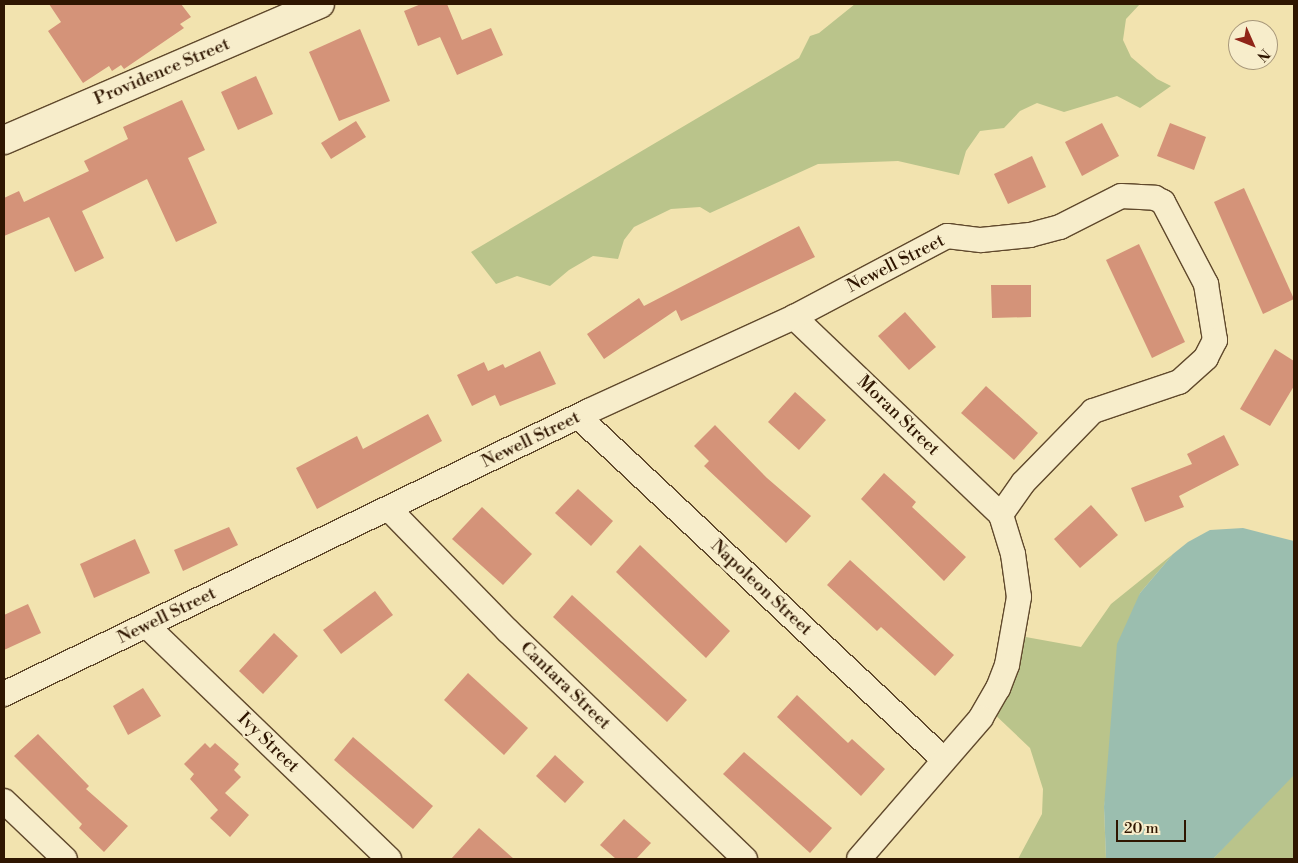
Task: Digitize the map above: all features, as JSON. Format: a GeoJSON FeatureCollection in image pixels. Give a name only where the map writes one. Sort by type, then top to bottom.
{"type":"FeatureCollection","features":[{"type":"Feature","properties":{"kind":"main road","name":"Providence Street"},"geometry":{"type":"LineString","coordinates":[[4,140],[320,4]]}},
{"type":"Feature","properties":{"kind":"street","name":"Newell Street"},"geometry":{"type":"LineString","coordinates":[[4,694],[580,417],[794,317],[947,236],[981,240],[1030,235],[1060,227],[1121,196],[1145,195],[1163,202],[1206,284],[1215,327],[1215,340],[1210,350],[1192,373],[1179,382],[1093,411],[1023,483],[1001,514]]}},
{"type":"Feature","properties":{"kind":"street","name":"Moran Street"},"geometry":{"type":"LineString","coordinates":[[794,317],[1001,514]]}},
{"type":"Feature","properties":{"kind":"street","name":"Napoleon Street"},"geometry":{"type":"LineString","coordinates":[[580,417],[943,759]]}},
{"type":"Feature","properties":{"kind":"street","name":"Cantara Street"},"geometry":{"type":"LineString","coordinates":[[389,509],[508,631],[745,859]]}},
{"type":"Feature","properties":{"kind":"street"},"geometry":{"type":"LineString","coordinates":[[859,859],[980,718],[1007,665],[1019,597],[1013,554],[1001,514]]}},
{"type":"Feature","properties":{"kind":"street","name":"Ivy Street"},"geometry":{"type":"LineString","coordinates":[[147,626],[389,859]]}},
{"type":"Feature","properties":{"kind":"street"},"geometry":{"type":"LineString","coordinates":[[4,800],[64,859]]}},
{"type":"Feature","properties":{"kind":"green space"},"geometry":{"type":"Polygon","coordinates":[[[855,4],[1140,4],[1126,19],[1123,40],[1131,57],[1157,79],[1171,86],[1140,108],[1117,96],[1064,112],[1037,103],[1020,111],[1004,128],[980,131],[966,151],[959,175],[898,161],[818,164],[710,213],[700,207],[671,209],[634,227],[624,240],[618,259],[593,256],[569,270],[550,286],[517,276],[496,284],[471,252],[799,58],[810,36],[819,33],[855,4]]]}},
{"type":"Feature","properties":{"kind":"green space"},"geometry":{"type":"Polygon","coordinates":[[[1173,554],[1140,593],[1104,807],[1106,859],[1018,859],[1042,814],[1043,789],[1030,748],[990,710],[1015,635],[1081,647],[1111,604],[1173,554]]]}},
{"type":"Feature","properties":{"kind":"green space"},"geometry":{"type":"Polygon","coordinates":[[[1294,775],[1294,859],[1213,859],[1285,780],[1294,775]]]}},
{"type":"Feature","properties":{"kind":"shaded area"},"geometry":{"type":"Polygon","coordinates":[[[1243,528],[1294,541],[1294,775],[1213,859],[1106,859],[1104,807],[1117,644],[1140,593],[1173,554],[1188,542],[1210,530],[1243,528]]]}},
{"type":"Feature","properties":{"kind":"building"},"geometry":{"type":"Polygon","coordinates":[[[49,4],[181,4],[191,17],[180,24],[184,28],[124,69],[121,65],[112,71],[109,66],[83,83],[48,31],[61,22],[49,4]]]}},
{"type":"Feature","properties":{"kind":"building"},"geometry":{"type":"Polygon","coordinates":[[[421,4],[447,4],[462,40],[491,28],[503,55],[457,75],[440,37],[418,46],[404,11],[421,4]]]}},
{"type":"Feature","properties":{"kind":"building"},"geometry":{"type":"Polygon","coordinates":[[[360,29],[390,101],[339,121],[309,52],[360,29]]]}},
{"type":"Feature","properties":{"kind":"building"},"geometry":{"type":"Polygon","coordinates":[[[256,76],[273,114],[238,130],[221,92],[256,76]]]}},
{"type":"Feature","properties":{"kind":"building"},"geometry":{"type":"Polygon","coordinates":[[[182,100],[205,150],[188,158],[217,223],[176,242],[147,179],[82,211],[104,258],[75,272],[49,217],[4,236],[4,198],[19,191],[24,202],[89,171],[84,161],[128,139],[123,127],[182,100]]]}},
{"type":"Feature","properties":{"kind":"building"},"geometry":{"type":"Polygon","coordinates":[[[356,121],[366,137],[331,159],[321,143],[356,121]]]}},
{"type":"Feature","properties":{"kind":"building"},"geometry":{"type":"Polygon","coordinates":[[[1102,123],[1119,156],[1082,176],[1065,142],[1102,123]]]}},
{"type":"Feature","properties":{"kind":"building"},"geometry":{"type":"Polygon","coordinates":[[[1170,123],[1206,137],[1194,170],[1157,156],[1170,123]]]}},
{"type":"Feature","properties":{"kind":"building"},"geometry":{"type":"Polygon","coordinates":[[[1032,156],[1046,187],[1008,204],[994,174],[1032,156]]]}},
{"type":"Feature","properties":{"kind":"building"},"geometry":{"type":"Polygon","coordinates":[[[1244,188],[1294,299],[1263,314],[1214,202],[1244,188]]]}},
{"type":"Feature","properties":{"kind":"building"},"geometry":{"type":"Polygon","coordinates":[[[799,226],[815,257],[681,321],[676,310],[604,359],[587,334],[639,298],[644,306],[799,226]]]}},
{"type":"Feature","properties":{"kind":"building"},"geometry":{"type":"Polygon","coordinates":[[[1139,244],[1185,342],[1152,358],[1106,260],[1139,244]]]}},
{"type":"Feature","properties":{"kind":"building"},"geometry":{"type":"Polygon","coordinates":[[[991,285],[1031,285],[1031,317],[992,318],[991,285]]]}},
{"type":"Feature","properties":{"kind":"building"},"geometry":{"type":"Polygon","coordinates":[[[905,312],[936,347],[909,370],[878,336],[905,312]]]}},
{"type":"Feature","properties":{"kind":"building"},"geometry":{"type":"Polygon","coordinates":[[[1275,349],[1294,361],[1294,386],[1270,426],[1240,409],[1275,349]]]}},
{"type":"Feature","properties":{"kind":"building"},"geometry":{"type":"Polygon","coordinates":[[[540,351],[556,384],[500,406],[495,395],[472,406],[457,375],[484,362],[488,371],[503,364],[505,368],[540,351]]]}},
{"type":"Feature","properties":{"kind":"building"},"geometry":{"type":"Polygon","coordinates":[[[986,386],[1038,433],[1014,460],[961,413],[986,386]]]}},
{"type":"Feature","properties":{"kind":"building"},"geometry":{"type":"Polygon","coordinates":[[[795,392],[826,420],[799,450],[768,422],[795,392]]]}},
{"type":"Feature","properties":{"kind":"building"},"geometry":{"type":"Polygon","coordinates":[[[428,414],[442,441],[317,509],[296,468],[357,436],[363,449],[428,414]]]}},
{"type":"Feature","properties":{"kind":"building"},"geometry":{"type":"Polygon","coordinates":[[[715,425],[767,478],[811,516],[786,543],[704,466],[709,461],[694,446],[715,425]]]}},
{"type":"Feature","properties":{"kind":"building"},"geometry":{"type":"Polygon","coordinates":[[[1224,435],[1239,465],[1179,496],[1184,507],[1145,522],[1131,488],[1192,464],[1187,454],[1224,435]]]}},
{"type":"Feature","properties":{"kind":"building"},"geometry":{"type":"Polygon","coordinates":[[[884,473],[916,502],[912,507],[966,557],[944,581],[861,499],[884,473]]]}},
{"type":"Feature","properties":{"kind":"building"},"geometry":{"type":"Polygon","coordinates":[[[578,489],[613,521],[591,546],[555,513],[578,489]]]}},
{"type":"Feature","properties":{"kind":"building"},"geometry":{"type":"Polygon","coordinates":[[[1091,505],[1118,535],[1080,568],[1054,539],[1091,505]]]}},
{"type":"Feature","properties":{"kind":"building"},"geometry":{"type":"Polygon","coordinates":[[[482,507],[532,554],[503,585],[452,539],[482,507]]]}},
{"type":"Feature","properties":{"kind":"building"},"geometry":{"type":"Polygon","coordinates":[[[229,527],[238,545],[183,571],[174,550],[229,527]]]}},
{"type":"Feature","properties":{"kind":"building"},"geometry":{"type":"Polygon","coordinates":[[[135,539],[150,573],[94,598],[80,564],[135,539]]]}},
{"type":"Feature","properties":{"kind":"building"},"geometry":{"type":"Polygon","coordinates":[[[640,545],[730,631],[706,658],[616,572],[640,545]]]}},
{"type":"Feature","properties":{"kind":"building"},"geometry":{"type":"Polygon","coordinates":[[[850,560],[954,655],[935,676],[881,627],[877,631],[827,585],[850,560]]]}},
{"type":"Feature","properties":{"kind":"building"},"geometry":{"type":"Polygon","coordinates":[[[375,591],[393,615],[341,654],[323,630],[375,591]]]}},
{"type":"Feature","properties":{"kind":"building"},"geometry":{"type":"Polygon","coordinates":[[[572,595],[687,700],[667,722],[553,617],[572,595]]]}},
{"type":"Feature","properties":{"kind":"building"},"geometry":{"type":"Polygon","coordinates":[[[28,604],[41,633],[4,650],[4,615],[28,604]]]}},
{"type":"Feature","properties":{"kind":"building"},"geometry":{"type":"Polygon","coordinates":[[[274,633],[298,656],[263,694],[239,671],[274,633]]]}},
{"type":"Feature","properties":{"kind":"building"},"geometry":{"type":"Polygon","coordinates":[[[468,673],[528,728],[504,755],[444,700],[468,673]]]}},
{"type":"Feature","properties":{"kind":"building"},"geometry":{"type":"Polygon","coordinates":[[[143,688],[161,716],[128,735],[113,706],[143,688]]]}},
{"type":"Feature","properties":{"kind":"building"},"geometry":{"type":"Polygon","coordinates":[[[797,695],[848,743],[852,739],[885,769],[861,796],[777,717],[797,695]]]}},
{"type":"Feature","properties":{"kind":"building"},"geometry":{"type":"Polygon","coordinates":[[[38,734],[89,786],[86,789],[128,826],[104,852],[79,828],[82,824],[14,756],[38,734]]]}},
{"type":"Feature","properties":{"kind":"building"},"geometry":{"type":"Polygon","coordinates":[[[353,737],[433,806],[413,829],[334,760],[353,737]]]}},
{"type":"Feature","properties":{"kind":"building"},"geometry":{"type":"Polygon","coordinates":[[[205,743],[210,748],[215,743],[239,764],[234,770],[241,777],[225,793],[249,815],[230,837],[210,818],[218,810],[190,779],[194,774],[184,764],[205,743]]]}},
{"type":"Feature","properties":{"kind":"building"},"geometry":{"type":"Polygon","coordinates":[[[744,752],[832,828],[810,853],[723,774],[744,752]]]}},
{"type":"Feature","properties":{"kind":"building"},"geometry":{"type":"Polygon","coordinates":[[[555,755],[584,782],[565,803],[536,776],[555,755]]]}},
{"type":"Feature","properties":{"kind":"building"},"geometry":{"type":"Polygon","coordinates":[[[624,819],[651,843],[636,859],[616,859],[600,845],[624,819]]]}},
{"type":"Feature","properties":{"kind":"building"},"geometry":{"type":"Polygon","coordinates":[[[479,828],[514,859],[451,859],[479,828]]]}}]}
